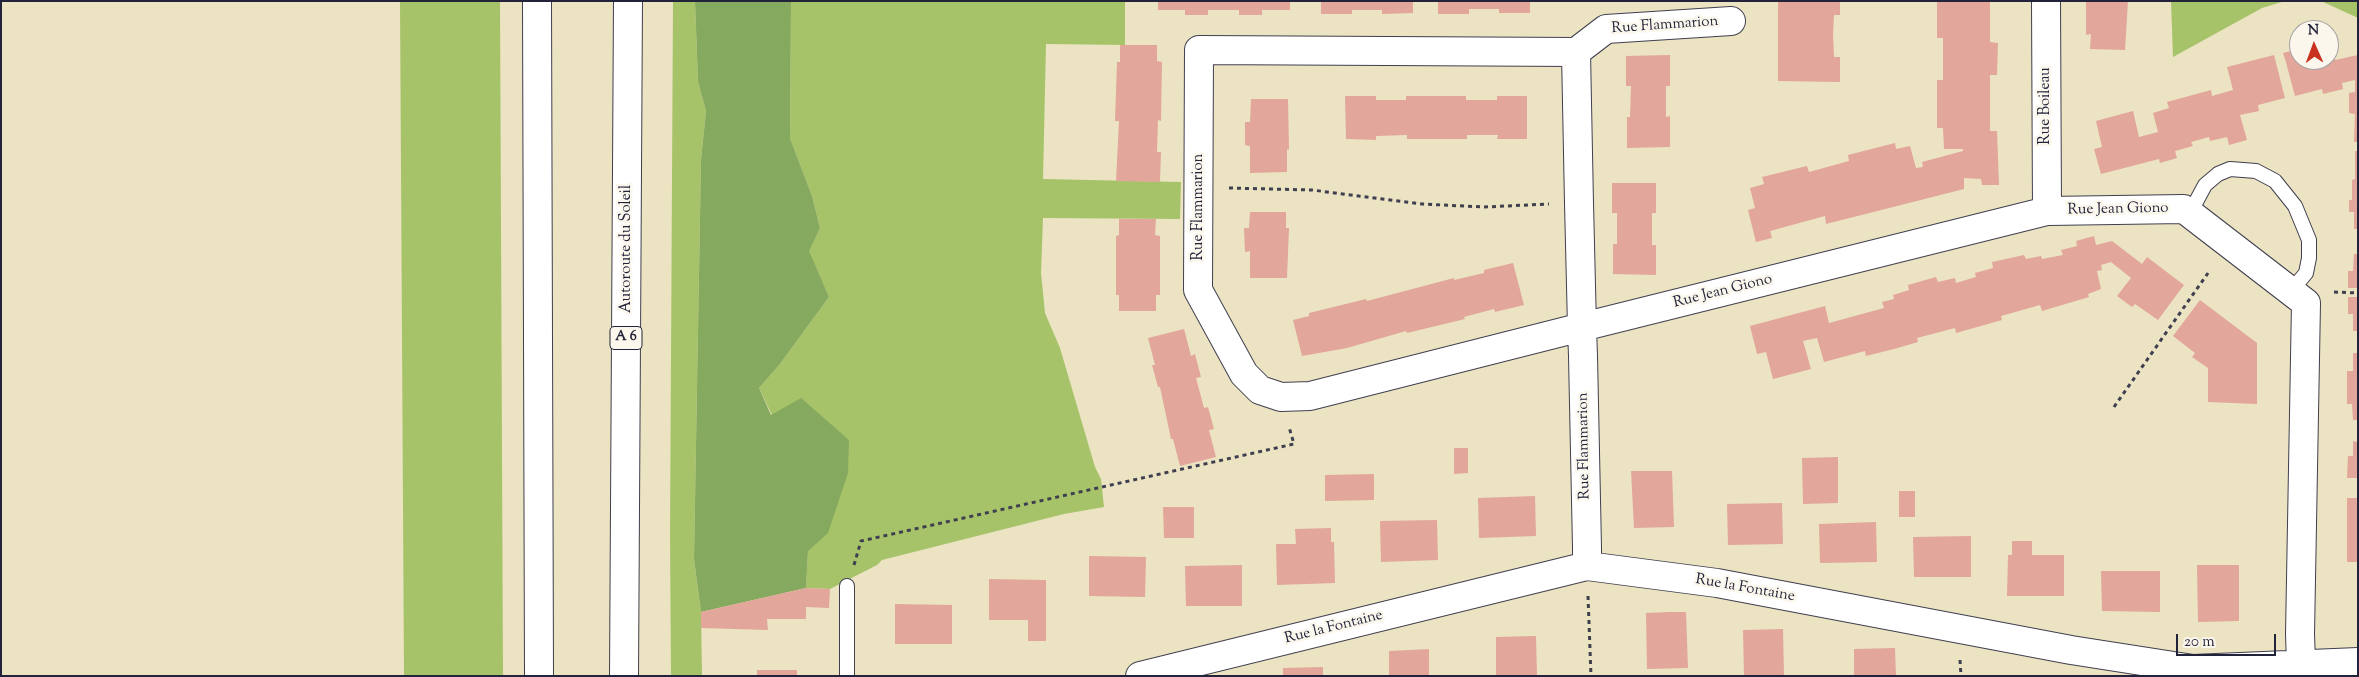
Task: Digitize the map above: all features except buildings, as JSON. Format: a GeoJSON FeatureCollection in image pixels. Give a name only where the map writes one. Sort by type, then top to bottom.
{"type":"FeatureCollection","features":[{"type":"Feature","properties":{"kind":"main road"},"geometry":{"type":"LineString","coordinates":[[537,1],[539,676]]}},
{"type":"Feature","properties":{"kind":"main road","name":"Autoroute du Soleil"},"geometry":{"type":"LineString","coordinates":[[624,676],[628,1]]}},
{"type":"Feature","properties":{"kind":"main road","name":"Rue Boileau"},"geometry":{"type":"LineString","coordinates":[[2046,1],[2047,211]]}},
{"type":"Feature","properties":{"kind":"main road","name":"Rue Flammarion"},"geometry":{"type":"LineString","coordinates":[[1582,327],[1310,396],[1281,398],[1260,390],[1244,374],[1198,290],[1199,50],[1576,52],[1606,29],[1731,21]]}},
{"type":"Feature","properties":{"kind":"main road","name":"Rue Flammarion"},"geometry":{"type":"LineString","coordinates":[[1576,52],[1587,566]]}},
{"type":"Feature","properties":{"kind":"main road","name":"Rue Jean Giono"},"geometry":{"type":"LineString","coordinates":[[1582,327],[2047,211],[2184,209],[2306,303],[2302,669]]}},
{"type":"Feature","properties":{"kind":"main road","name":"Rue la Fontaine"},"geometry":{"type":"LineString","coordinates":[[1140,676],[1587,566],[1717,583],[2071,650],[2193,669],[2302,669],[2358,662]]}},
{"type":"Feature","properties":{"kind":"lane"},"geometry":{"type":"LineString","coordinates":[[2190,213],[2205,185],[2218,174],[2230,169],[2256,171],[2275,181],[2294,206],[2309,240],[2309,258],[2306,272],[2291,292]]}},
{"type":"Feature","properties":{"kind":"lane"},"geometry":{"type":"LineString","coordinates":[[847,586],[847,676]]}},
{"type":"Feature","properties":{"kind":"path"},"geometry":{"type":"LineString","coordinates":[[1199,189],[1312,190],[1422,204],[1484,207],[1580,203]]}},
{"type":"Feature","properties":{"kind":"path"},"geometry":{"type":"LineString","coordinates":[[2114,407],[2208,273]]}},
{"type":"Feature","properties":{"kind":"path"},"geometry":{"type":"LineString","coordinates":[[847,586],[862,541],[1294,444],[1281,398]]}},
{"type":"Feature","properties":{"kind":"path"},"geometry":{"type":"LineString","coordinates":[[1587,566],[1591,676]]}},
{"type":"Feature","properties":{"kind":"green space"},"geometry":{"type":"Polygon","coordinates":[[[400,1],[500,1],[503,676],[404,676],[400,1]]]}},
{"type":"Feature","properties":{"kind":"green space"},"geometry":{"type":"Polygon","coordinates":[[[673,1],[695,1],[698,82],[706,111],[701,160],[694,559],[701,612],[702,676],[671,676],[673,1]]]}},
{"type":"Feature","properties":{"kind":"green space"},"geometry":{"type":"Polygon","coordinates":[[[695,1],[791,1],[790,138],[812,196],[820,228],[809,251],[829,297],[780,364],[759,388],[771,415],[801,398],[849,440],[848,473],[828,533],[808,551],[806,588],[701,612],[694,559],[701,160],[706,111],[698,82],[695,1]]]}},
{"type":"Feature","properties":{"kind":"green space"},"geometry":{"type":"Polygon","coordinates":[[[791,1],[1125,1],[1125,45],[1046,44],[1043,179],[1181,182],[1180,219],[1043,218],[1041,273],[1045,313],[1060,348],[1095,467],[1101,479],[1104,507],[1064,514],[882,560],[877,565],[830,589],[806,588],[808,550],[828,532],[759,388],[780,364],[829,297],[808,251],[820,228],[812,196],[790,138],[791,1]]]}},
{"type":"Feature","properties":{"kind":"green space"},"geometry":{"type":"Polygon","coordinates":[[[2171,1],[2285,1],[2262,8],[2173,57],[2171,1]]]}},
{"type":"Feature","properties":{"kind":"green space"},"geometry":{"type":"Polygon","coordinates":[[[2321,1],[2358,1],[2358,18],[2321,1]]]}}]}
